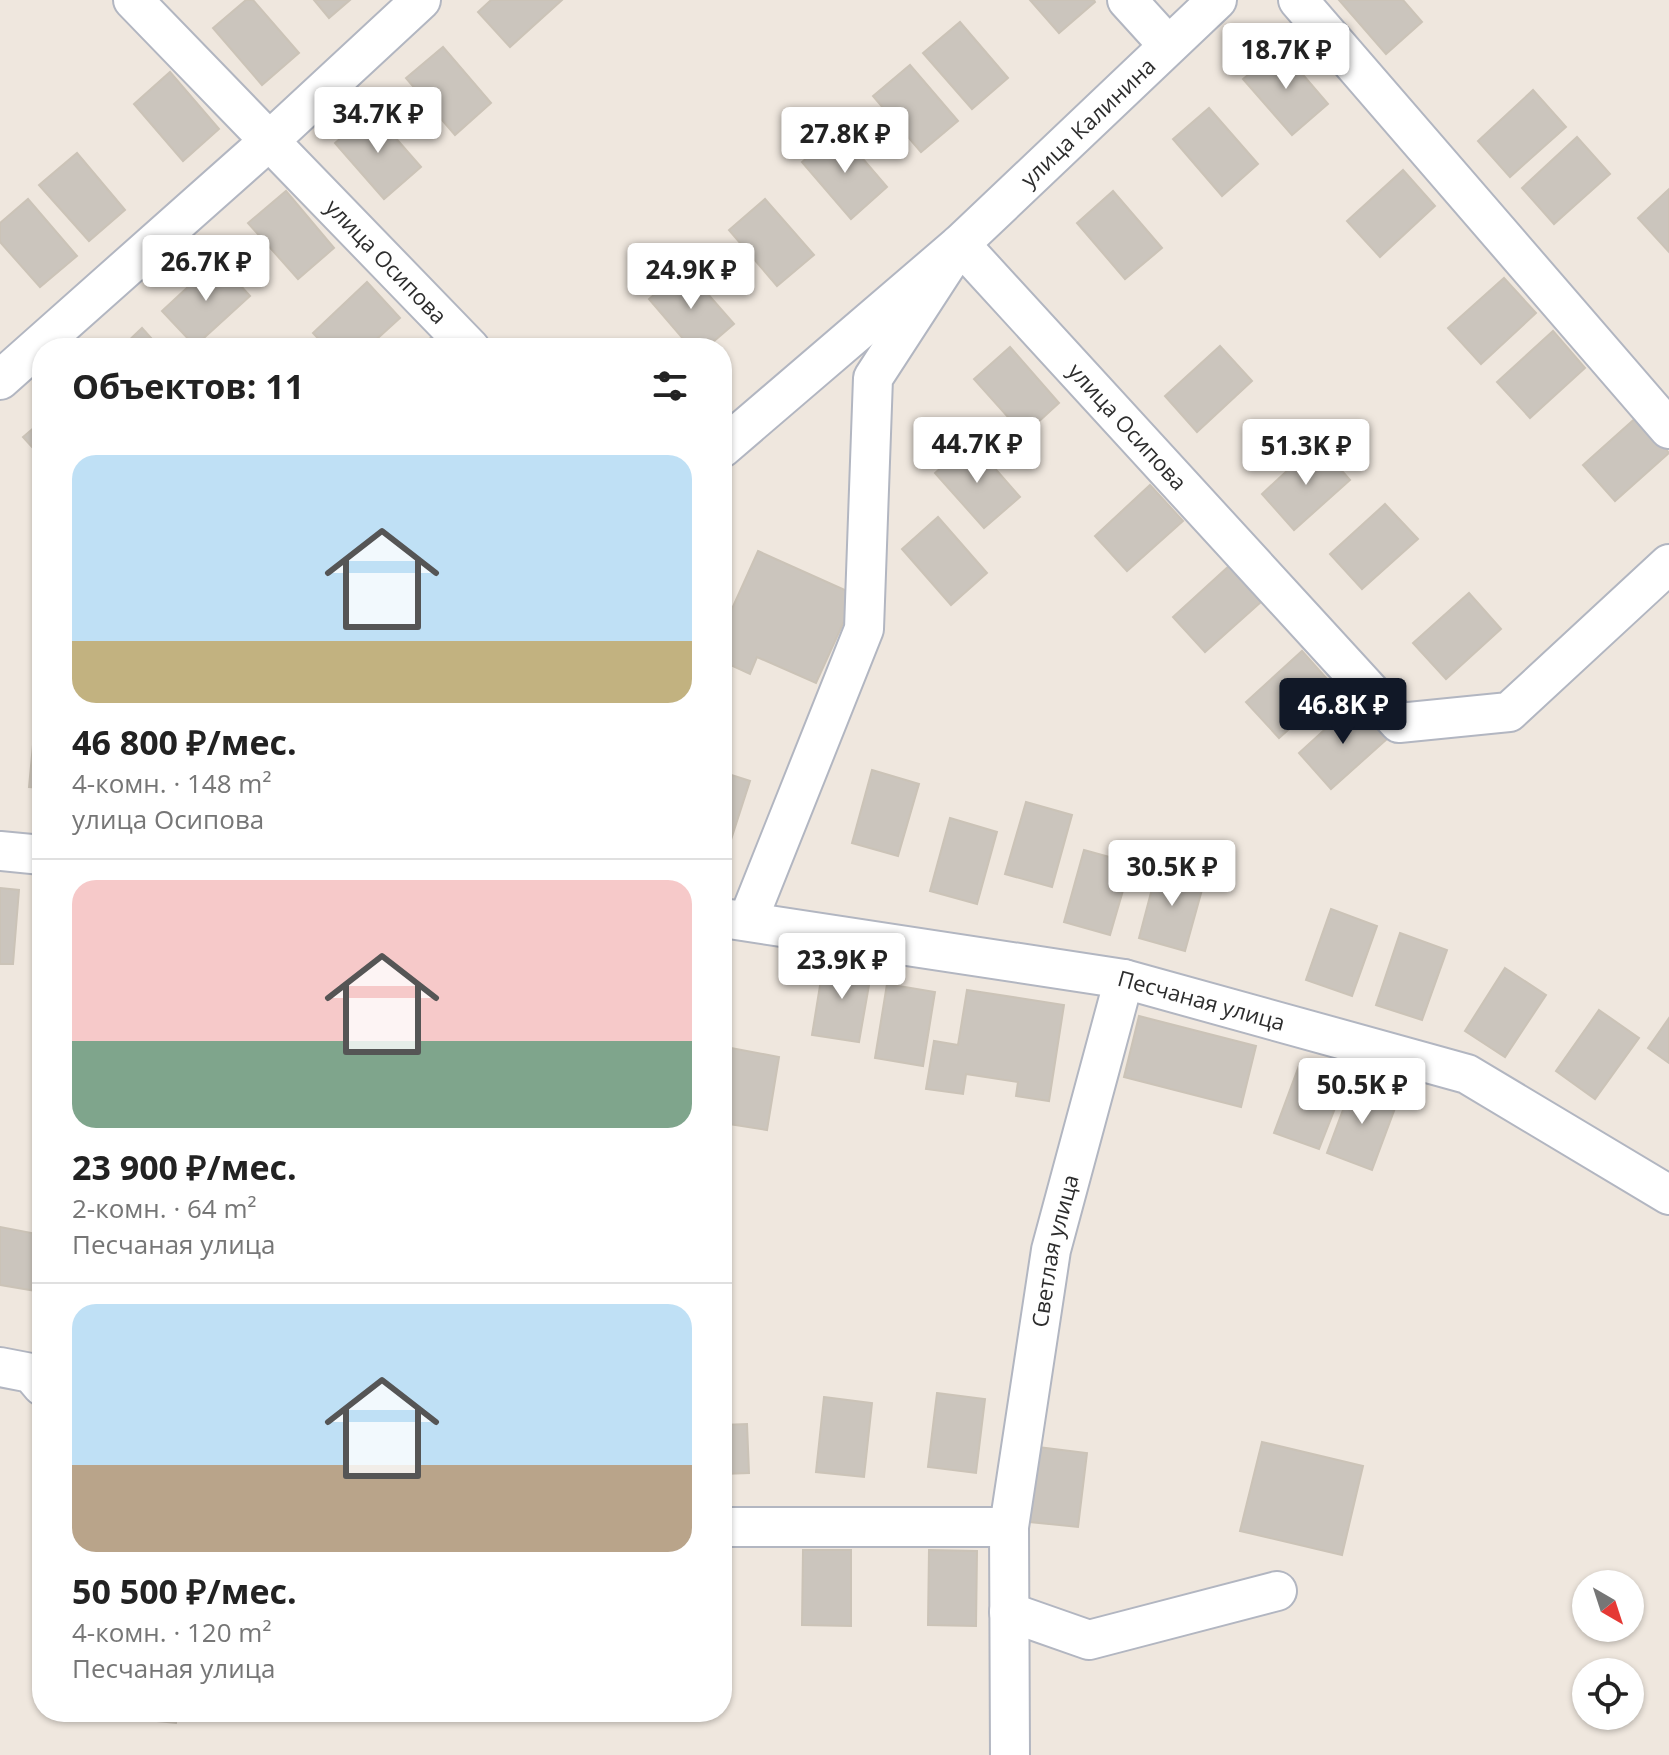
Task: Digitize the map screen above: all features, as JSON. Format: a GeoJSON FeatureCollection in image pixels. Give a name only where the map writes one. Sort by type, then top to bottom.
{"type":"FeatureCollection","features":[{"type":"Feature","properties":{"kind":"street","name":"улица Осипова"},"geometry":{"type":"LineString","coordinates":[[133,0],[460,338]]}},
{"type":"Feature","properties":{"kind":"street"},"geometry":{"type":"LineString","coordinates":[[47,338],[269,141],[421,0]]}},
{"type":"Feature","properties":{"kind":"street"},"geometry":{"type":"LineString","coordinates":[[1127,0],[1167,44]]}},
{"type":"Feature","properties":{"kind":"street","name":"улица Калинина"},"geometry":{"type":"LineString","coordinates":[[732,439],[960,244],[1167,44],[1217,0]]}},
{"type":"Feature","properties":{"kind":"street"},"geometry":{"type":"LineString","coordinates":[[1298,0],[1669,429]]}},
{"type":"Feature","properties":{"kind":"street","name":"улица Осипова"},"geometry":{"type":"LineString","coordinates":[[960,244],[1399,723],[1509,712],[1669,564]]}},
{"type":"Feature","properties":{"kind":"street","name":"улица Калинина"},"geometry":{"type":"LineString","coordinates":[[864,629],[873,378],[960,244]]}},
{"type":"Feature","properties":{"kind":"street"},"geometry":{"type":"LineString","coordinates":[[0,380],[32,352]]}},
{"type":"Feature","properties":{"kind":"street","name":"Песчаная улица"},"geometry":{"type":"LineString","coordinates":[[864,629],[735,919],[1124,979],[1467,1074],[1669,1195]]}},
{"type":"Feature","properties":{"kind":"street"},"geometry":{"type":"LineString","coordinates":[[0,851],[32,854]]}},
{"type":"Feature","properties":{"kind":"street","name":"Светлая улица"},"geometry":{"type":"LineString","coordinates":[[1010,1755],[1009,1527],[1051,1250],[1124,979]]}},
{"type":"Feature","properties":{"kind":"street"},"geometry":{"type":"LineString","coordinates":[[0,1367],[32,1374]]}},
{"type":"Feature","properties":{"kind":"street"},"geometry":{"type":"LineString","coordinates":[[732,1527],[1009,1527]]}},
{"type":"Feature","properties":{"kind":"street"},"geometry":{"type":"LineString","coordinates":[[1009,1612],[1089,1640],[1277,1591]]}},
{"type":"Feature","properties":{"kind":"building"},"geometry":{"type":"Polygon","coordinates":[[[246,0],[253,0],[299,53],[262,85],[213,28],[246,0]]]}},
{"type":"Feature","properties":{"kind":"building"},"geometry":{"type":"Polygon","coordinates":[[[314,0],[350,0],[329,18],[314,0]]]}},
{"type":"Feature","properties":{"kind":"building"},"geometry":{"type":"Polygon","coordinates":[[[491,0],[562,0],[510,47],[478,12],[491,0]]]}},
{"type":"Feature","properties":{"kind":"building"},"geometry":{"type":"Polygon","coordinates":[[[1030,0],[1094,0],[1095,2],[1059,33],[1030,0]]]}},
{"type":"Feature","properties":{"kind":"building"},"geometry":{"type":"Polygon","coordinates":[[[1339,0],[1403,0],[1422,22],[1386,54],[1339,0]]]}},
{"type":"Feature","properties":{"kind":"building"},"geometry":{"type":"Polygon","coordinates":[[[960,22],[1008,78],[972,109],[923,53],[960,22]]]}},
{"type":"Feature","properties":{"kind":"building"},"geometry":{"type":"Polygon","coordinates":[[[443,47],[491,103],[455,135],[406,78],[443,47]]]}},
{"type":"Feature","properties":{"kind":"building"},"geometry":{"type":"Polygon","coordinates":[[[1280,48],[1328,104],[1292,135],[1243,79],[1280,48]]]}},
{"type":"Feature","properties":{"kind":"building"},"geometry":{"type":"Polygon","coordinates":[[[910,65],[958,121],[921,152],[873,96],[910,65]]]}},
{"type":"Feature","properties":{"kind":"building"},"geometry":{"type":"Polygon","coordinates":[[[170,72],[219,129],[183,161],[134,104],[170,72]]]}},
{"type":"Feature","properties":{"kind":"building"},"geometry":{"type":"Polygon","coordinates":[[[1533,90],[1566,127],[1510,177],[1478,141],[1533,90]]]}},
{"type":"Feature","properties":{"kind":"building"},"geometry":{"type":"Polygon","coordinates":[[[1209,108],[1258,164],[1222,196],[1173,139],[1209,108]]]}},
{"type":"Feature","properties":{"kind":"building"},"geometry":{"type":"Polygon","coordinates":[[[372,111],[421,167],[384,199],[335,143],[372,111]]]}},
{"type":"Feature","properties":{"kind":"building"},"geometry":{"type":"Polygon","coordinates":[[[839,131],[887,187],[851,219],[802,162],[839,131]]]}},
{"type":"Feature","properties":{"kind":"building"},"geometry":{"type":"Polygon","coordinates":[[[1577,137],[1610,174],[1554,224],[1522,188],[1577,137]]]}},
{"type":"Feature","properties":{"kind":"building"},"geometry":{"type":"Polygon","coordinates":[[[77,153],[125,210],[89,241],[39,185],[77,153]]]}},
{"type":"Feature","properties":{"kind":"building"},"geometry":{"type":"Polygon","coordinates":[[[1403,170],[1435,206],[1380,257],[1347,221],[1403,170]]]}},
{"type":"Feature","properties":{"kind":"building"},"geometry":{"type":"Polygon","coordinates":[[[1669,189],[1669,252],[1638,218],[1669,189]]]}},
{"type":"Feature","properties":{"kind":"building"},"geometry":{"type":"Polygon","coordinates":[[[286,191],[334,248],[298,279],[248,223],[286,191]]]}},
{"type":"Feature","properties":{"kind":"building"},"geometry":{"type":"Polygon","coordinates":[[[1113,191],[1162,248],[1125,279],[1077,223],[1113,191]]]}},
{"type":"Feature","properties":{"kind":"building"},"geometry":{"type":"Polygon","coordinates":[[[28,199],[77,256],[40,287],[0,242],[0,223],[28,199]]]}},
{"type":"Feature","properties":{"kind":"building"},"geometry":{"type":"Polygon","coordinates":[[[765,199],[814,255],[777,286],[729,230],[765,199]]]}},
{"type":"Feature","properties":{"kind":"building"},"geometry":{"type":"Polygon","coordinates":[[[217,260],[250,296],[204,338],[187,338],[162,311],[217,260]]]}},
{"type":"Feature","properties":{"kind":"building"},"geometry":{"type":"Polygon","coordinates":[[[685,268],[734,324],[718,338],[682,338],[649,299],[685,268]]]}},
{"type":"Feature","properties":{"kind":"building"},"geometry":{"type":"Polygon","coordinates":[[[1504,278],[1536,313],[1481,364],[1448,328],[1504,278]]]}},
{"type":"Feature","properties":{"kind":"building"},"geometry":{"type":"Polygon","coordinates":[[[367,282],[400,318],[378,338],[318,338],[313,333],[367,282]]]}},
{"type":"Feature","properties":{"kind":"building"},"geometry":{"type":"Polygon","coordinates":[[[142,328],[151,338],[132,338],[142,328]]]}},
{"type":"Feature","properties":{"kind":"building"},"geometry":{"type":"Polygon","coordinates":[[[1553,331],[1585,368],[1530,418],[1497,382],[1553,331]]]}},
{"type":"Feature","properties":{"kind":"building"},"geometry":{"type":"Polygon","coordinates":[[[1220,346],[1252,381],[1197,432],[1165,396],[1220,346]]]}},
{"type":"Feature","properties":{"kind":"building"},"geometry":{"type":"Polygon","coordinates":[[[1010,347],[1059,403],[1024,435],[974,379],[1010,347]]]}},
{"type":"Feature","properties":{"kind":"building"},"geometry":{"type":"Polygon","coordinates":[[[1639,415],[1669,453],[1615,501],[1583,465],[1639,415]]]}},
{"type":"Feature","properties":{"kind":"building"},"geometry":{"type":"Polygon","coordinates":[[[32,429],[32,447],[23,437],[32,429]]]}},
{"type":"Feature","properties":{"kind":"building"},"geometry":{"type":"Polygon","coordinates":[[[971,441],[1020,497],[984,528],[935,473],[971,441]]]}},
{"type":"Feature","properties":{"kind":"building"},"geometry":{"type":"Polygon","coordinates":[[[1317,443],[1350,480],[1294,530],[1262,494],[1317,443]]]}},
{"type":"Feature","properties":{"kind":"building"},"geometry":{"type":"Polygon","coordinates":[[[1150,485],[1183,521],[1127,571],[1095,536],[1150,485]]]}},
{"type":"Feature","properties":{"kind":"building"},"geometry":{"type":"Polygon","coordinates":[[[1385,504],[1418,539],[1362,589],[1330,554],[1385,504]]]}},
{"type":"Feature","properties":{"kind":"building"},"geometry":{"type":"Polygon","coordinates":[[[938,517],[987,573],[951,605],[902,549],[938,517]]]}},
{"type":"Feature","properties":{"kind":"building"},"geometry":{"type":"Polygon","coordinates":[[[758,551],[856,595],[816,683],[757,657],[750,674],[732,666],[732,609],[758,551]]]}},
{"type":"Feature","properties":{"kind":"building"},"geometry":{"type":"Polygon","coordinates":[[[1229,566],[1261,602],[1205,652],[1173,617],[1229,566]]]}},
{"type":"Feature","properties":{"kind":"building"},"geometry":{"type":"Polygon","coordinates":[[[1469,593],[1501,629],[1446,679],[1413,643],[1469,593]]]}},
{"type":"Feature","properties":{"kind":"building"},"geometry":{"type":"Polygon","coordinates":[[[1302,651],[1335,688],[1279,738],[1246,702],[1302,651]]]}},
{"type":"Feature","properties":{"kind":"building"},"geometry":{"type":"Polygon","coordinates":[[[1354,703],[1387,739],[1331,789],[1299,753],[1354,703]]]}},
{"type":"Feature","properties":{"kind":"building"},"geometry":{"type":"Polygon","coordinates":[[[32,755],[32,787],[29,787],[32,755]]]}},
{"type":"Feature","properties":{"kind":"building"},"geometry":{"type":"Polygon","coordinates":[[[872,770],[919,784],[898,856],[852,843],[872,770]]]}},
{"type":"Feature","properties":{"kind":"building"},"geometry":{"type":"Polygon","coordinates":[[[732,775],[750,781],[732,837],[732,775]]]}},
{"type":"Feature","properties":{"kind":"building"},"geometry":{"type":"Polygon","coordinates":[[[1026,802],[1072,815],[1052,887],[1005,874],[1026,802]]]}},
{"type":"Feature","properties":{"kind":"building"},"geometry":{"type":"Polygon","coordinates":[[[950,818],[997,832],[977,904],[930,891],[950,818]]]}},
{"type":"Feature","properties":{"kind":"building"},"geometry":{"type":"Polygon","coordinates":[[[1084,850],[1131,863],[1110,935],[1064,922],[1084,850]]]}},
{"type":"Feature","properties":{"kind":"building"},"geometry":{"type":"Polygon","coordinates":[[[1158,866],[1205,879],[1185,951],[1139,938],[1158,866]]]}},
{"type":"Feature","properties":{"kind":"building"},"geometry":{"type":"Polygon","coordinates":[[[0,888],[19,890],[13,964],[0,964],[0,888]]]}},
{"type":"Feature","properties":{"kind":"building"},"geometry":{"type":"Polygon","coordinates":[[[1331,909],[1377,926],[1352,996],[1306,980],[1331,909]]]}},
{"type":"Feature","properties":{"kind":"building"},"geometry":{"type":"Polygon","coordinates":[[[1400,933],[1447,950],[1422,1020],[1376,1005],[1400,933]]]}},
{"type":"Feature","properties":{"kind":"building"},"geometry":{"type":"Polygon","coordinates":[[[824,961],[872,968],[859,1042],[812,1035],[824,961]]]}},
{"type":"Feature","properties":{"kind":"building"},"geometry":{"type":"Polygon","coordinates":[[[1505,968],[1546,995],[1505,1057],[1465,1031],[1505,968]]]}},
{"type":"Feature","properties":{"kind":"building"},"geometry":{"type":"Polygon","coordinates":[[[887,984],[935,992],[923,1066],[875,1058],[887,984]]]}},
{"type":"Feature","properties":{"kind":"building"},"geometry":{"type":"Polygon","coordinates":[[[967,990],[1064,1005],[1049,1101],[1016,1096],[1018,1082],[966,1074],[963,1094],[926,1089],[934,1041],[958,1045],[967,990]]]}},
{"type":"Feature","properties":{"kind":"building"},"geometry":{"type":"Polygon","coordinates":[[[1599,1010],[1639,1038],[1595,1099],[1556,1071],[1599,1010]]]}},
{"type":"Feature","properties":{"kind":"building"},"geometry":{"type":"Polygon","coordinates":[[[1139,1016],[1256,1046],[1241,1107],[1124,1077],[1139,1016]]]}},
{"type":"Feature","properties":{"kind":"building"},"geometry":{"type":"Polygon","coordinates":[[[1669,1018],[1669,1063],[1648,1048],[1669,1018]]]}},
{"type":"Feature","properties":{"kind":"building"},"geometry":{"type":"Polygon","coordinates":[[[732,1048],[779,1057],[767,1130],[732,1125],[732,1048]]]}},
{"type":"Feature","properties":{"kind":"building"},"geometry":{"type":"Polygon","coordinates":[[[1300,1063],[1346,1080],[1319,1149],[1274,1133],[1300,1063]]]}},
{"type":"Feature","properties":{"kind":"building"},"geometry":{"type":"Polygon","coordinates":[[[1353,1083],[1398,1100],[1372,1170],[1327,1153],[1353,1083]]]}},
{"type":"Feature","properties":{"kind":"building"},"geometry":{"type":"Polygon","coordinates":[[[0,1227],[32,1233],[32,1290],[0,1285],[0,1227]]]}},
{"type":"Feature","properties":{"kind":"building"},"geometry":{"type":"Polygon","coordinates":[[[937,1393],[985,1399],[976,1473],[928,1467],[937,1393]]]}},
{"type":"Feature","properties":{"kind":"building"},"geometry":{"type":"Polygon","coordinates":[[[824,1397],[872,1403],[864,1477],[816,1472],[824,1397]]]}},
{"type":"Feature","properties":{"kind":"building"},"geometry":{"type":"Polygon","coordinates":[[[747,1424],[749,1473],[732,1474],[732,1425],[747,1424]]]}},
{"type":"Feature","properties":{"kind":"building"},"geometry":{"type":"Polygon","coordinates":[[[1262,1442],[1363,1466],[1342,1555],[1240,1531],[1262,1442]]]}},
{"type":"Feature","properties":{"kind":"building"},"geometry":{"type":"Polygon","coordinates":[[[1038,1447],[1087,1453],[1078,1527],[1030,1522],[1038,1447]]]}},
{"type":"Feature","properties":{"kind":"building"},"geometry":{"type":"Polygon","coordinates":[[[803,1550],[851,1550],[851,1626],[802,1625],[803,1550]]]}},
{"type":"Feature","properties":{"kind":"building"},"geometry":{"type":"Polygon","coordinates":[[[929,1550],[977,1551],[976,1626],[928,1625],[929,1550]]]}}]}
